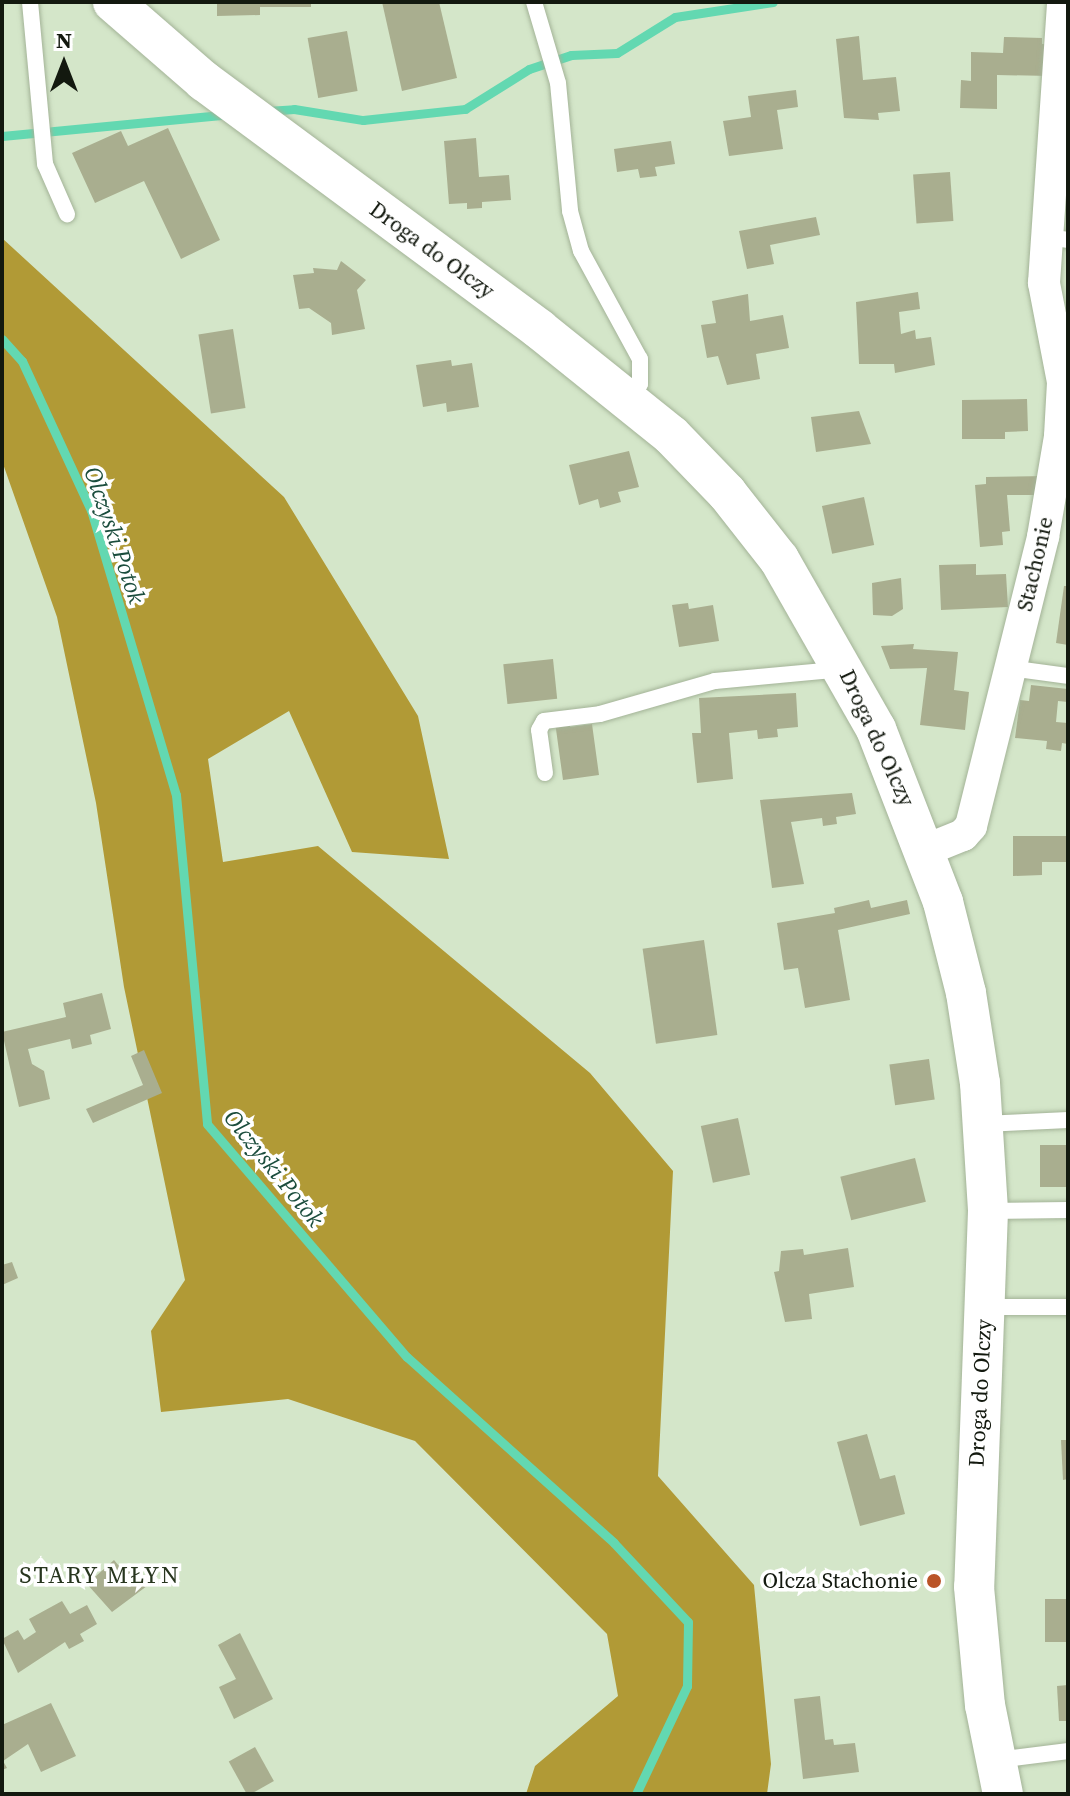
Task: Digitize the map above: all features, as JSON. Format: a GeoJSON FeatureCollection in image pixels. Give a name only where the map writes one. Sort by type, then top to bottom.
{"type":"FeatureCollection","features":[{"type":"Feature","properties":{"kind":"street","name":"Droga do Olczy"},"geometry":{"type":"LineString","coordinates":[[113,2],[216,90],[629,398],[701,464],[756,527],[842,663],[891,761],[926,850],[966,993],[984,1124],[988,1211],[974,1587],[999,1777]]}},
{"type":"Feature","properties":{"kind":"street","name":"Stachonie"},"geometry":{"type":"LineString","coordinates":[[926,850],[963,835],[971,826],[1043,537],[1060,436],[1066,382],[1044,283],[1058,239],[1063,2]]}},
{"type":"Feature","properties":{"kind":"lane"},"geometry":{"type":"LineString","coordinates":[[30,2],[45,164],[67,214]]}},
{"type":"Feature","properties":{"kind":"lane"},"geometry":{"type":"LineString","coordinates":[[534,2],[558,83],[568,198],[581,251],[640,359],[640,384],[629,398]]}},
{"type":"Feature","properties":{"kind":"lane"},"geometry":{"type":"LineString","coordinates":[[545,773],[539,730],[544,721],[600,714],[715,681],[822,671],[842,663]]}},
{"type":"Feature","properties":{"kind":"lane"},"geometry":{"type":"LineString","coordinates":[[1009,668],[1068,676]]}},
{"type":"Feature","properties":{"kind":"lane"},"geometry":{"type":"LineString","coordinates":[[984,1124],[1068,1120]]}},
{"type":"Feature","properties":{"kind":"lane"},"geometry":{"type":"LineString","coordinates":[[988,1211],[1068,1210]]}},
{"type":"Feature","properties":{"kind":"lane"},"geometry":{"type":"LineString","coordinates":[[984,1307],[1068,1307]]}},
{"type":"Feature","properties":{"kind":"lane"},"geometry":{"type":"LineString","coordinates":[[999,1777],[1068,1751]]}},
{"type":"Feature","properties":{"kind":"shaded area"},"geometry":{"type":"Polygon","coordinates":[[[2,238],[284,497],[418,716],[449,859],[352,852],[289,711],[208,759],[223,862],[318,846],[590,1073],[673,1171],[658,1476],[754,1585],[771,1764],[767,1794],[526,1794],[535,1766],[618,1696],[607,1634],[415,1441],[288,1399],[161,1412],[151,1331],[185,1280],[124,987],[96,803],[57,617],[2,461],[2,238]]]}},
{"type":"Feature","properties":{"kind":"building"},"geometry":{"type":"Polygon","coordinates":[[[217,2],[311,2],[311,7],[260,7],[260,15],[217,16],[217,2]]]}},
{"type":"Feature","properties":{"kind":"building"},"geometry":{"type":"Polygon","coordinates":[[[382,2],[439,2],[457,78],[402,91],[382,2]]]}},
{"type":"Feature","properties":{"kind":"building"},"geometry":{"type":"Polygon","coordinates":[[[347,31],[358,91],[318,98],[308,38],[347,31]]]}},
{"type":"Feature","properties":{"kind":"building"},"geometry":{"type":"Polygon","coordinates":[[[859,36],[863,80],[896,77],[900,111],[878,113],[879,120],[844,118],[836,39],[859,36]]]}},
{"type":"Feature","properties":{"kind":"building"},"geometry":{"type":"Polygon","coordinates":[[[1004,37],[1042,38],[1042,44],[1051,44],[1050,76],[997,75],[997,109],[960,108],[961,80],[971,81],[971,52],[1003,53],[1004,37]]]}},
{"type":"Feature","properties":{"kind":"building"},"geometry":{"type":"Polygon","coordinates":[[[796,90],[798,107],[777,110],[783,149],[729,156],[723,121],[751,117],[748,96],[796,90]]]}},
{"type":"Feature","properties":{"kind":"building"},"geometry":{"type":"Polygon","coordinates":[[[168,128],[220,240],[181,259],[144,181],[95,203],[72,153],[121,131],[128,146],[168,128]]]}},
{"type":"Feature","properties":{"kind":"building"},"geometry":{"type":"Polygon","coordinates":[[[476,138],[479,177],[509,175],[511,200],[482,202],[482,208],[467,209],[467,203],[449,204],[444,141],[476,138]]]}},
{"type":"Feature","properties":{"kind":"building"},"geometry":{"type":"Polygon","coordinates":[[[671,141],[675,164],[655,167],[657,176],[640,178],[638,169],[617,172],[614,149],[671,141]]]}},
{"type":"Feature","properties":{"kind":"building"},"geometry":{"type":"Polygon","coordinates":[[[950,172],[953,221],[917,223],[913,175],[950,172]]]}},
{"type":"Feature","properties":{"kind":"building"},"geometry":{"type":"Polygon","coordinates":[[[816,217],[820,235],[770,245],[774,264],[747,269],[739,231],[816,217]]]}},
{"type":"Feature","properties":{"kind":"building"},"geometry":{"type":"Polygon","coordinates":[[[341,261],[366,280],[357,290],[365,329],[332,335],[331,323],[309,308],[299,309],[293,275],[314,273],[313,268],[337,270],[341,261]]]}},
{"type":"Feature","properties":{"kind":"building"},"geometry":{"type":"Polygon","coordinates":[[[918,292],[920,309],[899,312],[901,334],[915,330],[916,339],[931,337],[935,365],[895,373],[894,364],[859,364],[856,302],[918,292]]]}},
{"type":"Feature","properties":{"kind":"building"},"geometry":{"type":"Polygon","coordinates":[[[748,294],[750,321],[783,315],[789,348],[756,354],[760,379],[727,385],[718,356],[707,358],[701,325],[716,323],[712,301],[748,294]]]}},
{"type":"Feature","properties":{"kind":"building"},"geometry":{"type":"Polygon","coordinates":[[[233,329],[246,408],[211,413],[198,334],[233,329]]]}},
{"type":"Feature","properties":{"kind":"building"},"geometry":{"type":"Polygon","coordinates":[[[451,360],[452,366],[472,363],[479,407],[447,412],[446,403],[423,407],[416,365],[451,360]]]}},
{"type":"Feature","properties":{"kind":"building"},"geometry":{"type":"Polygon","coordinates":[[[1027,399],[1028,431],[1005,432],[1005,439],[962,439],[962,400],[1027,399]]]}},
{"type":"Feature","properties":{"kind":"building"},"geometry":{"type":"Polygon","coordinates":[[[859,411],[871,444],[816,452],[811,417],[859,411]]]}},
{"type":"Feature","properties":{"kind":"building"},"geometry":{"type":"Polygon","coordinates":[[[629,451],[639,487],[618,492],[621,502],[600,508],[598,499],[579,505],[569,465],[629,451]]]}},
{"type":"Feature","properties":{"kind":"building"},"geometry":{"type":"Polygon","coordinates":[[[1047,476],[1047,495],[1007,495],[1010,531],[1002,532],[1003,545],[980,547],[975,485],[986,484],[986,477],[1047,476]]]}},
{"type":"Feature","properties":{"kind":"building"},"geometry":{"type":"Polygon","coordinates":[[[864,497],[874,545],[832,554],[822,506],[864,497]]]}},
{"type":"Feature","properties":{"kind":"building"},"geometry":{"type":"Polygon","coordinates":[[[976,564],[976,575],[1006,574],[1008,607],[941,610],[939,565],[976,564]]]}},
{"type":"Feature","properties":{"kind":"building"},"geometry":{"type":"Polygon","coordinates":[[[901,578],[903,609],[892,616],[873,615],[872,583],[901,578]]]}},
{"type":"Feature","properties":{"kind":"building"},"geometry":{"type":"Polygon","coordinates":[[[1064,586],[1068,586],[1068,645],[1056,643],[1064,586]]]}},
{"type":"Feature","properties":{"kind":"building"},"geometry":{"type":"Polygon","coordinates":[[[688,603],[689,609],[713,605],[719,641],[679,647],[672,605],[688,603]]]}},
{"type":"Feature","properties":{"kind":"building"},"geometry":{"type":"Polygon","coordinates":[[[914,644],[913,649],[958,652],[954,690],[969,692],[965,730],[920,725],[927,668],[890,669],[881,646],[914,644]]]}},
{"type":"Feature","properties":{"kind":"building"},"geometry":{"type":"Polygon","coordinates":[[[553,659],[557,699],[507,704],[503,664],[553,659]]]}},
{"type":"Feature","properties":{"kind":"building"},"geometry":{"type":"Polygon","coordinates":[[[1031,685],[1068,689],[1068,702],[1058,701],[1056,722],[1068,723],[1068,744],[1062,743],[1061,751],[1046,749],[1047,741],[1015,738],[1020,700],[1029,701],[1031,685]]]}},
{"type":"Feature","properties":{"kind":"building"},"geometry":{"type":"Polygon","coordinates":[[[796,693],[798,727],[777,729],[778,737],[758,739],[757,730],[729,733],[733,779],[697,783],[692,733],[701,733],[699,698],[796,693]]]}},
{"type":"Feature","properties":{"kind":"building"},"geometry":{"type":"Polygon","coordinates":[[[570,720],[570,727],[592,724],[599,775],[563,780],[555,722],[570,720]]]}},
{"type":"Feature","properties":{"kind":"building"},"geometry":{"type":"Polygon","coordinates":[[[852,793],[856,814],[836,817],[837,824],[823,826],[822,818],[791,822],[804,884],[772,888],[760,800],[852,793]]]}},
{"type":"Feature","properties":{"kind":"building"},"geometry":{"type":"Polygon","coordinates":[[[1013,836],[1068,836],[1068,862],[1042,862],[1042,875],[1013,876],[1013,836]]]}},
{"type":"Feature","properties":{"kind":"building"},"geometry":{"type":"Polygon","coordinates":[[[869,900],[871,908],[907,900],[910,914],[838,930],[850,1000],[805,1008],[798,968],[784,970],[777,923],[835,913],[834,908],[869,900]]]}},
{"type":"Feature","properties":{"kind":"building"},"geometry":{"type":"Polygon","coordinates":[[[704,940],[717,1035],[656,1044],[643,949],[704,940]]]}},
{"type":"Feature","properties":{"kind":"building"},"geometry":{"type":"Polygon","coordinates":[[[102,993],[111,1029],[90,1035],[92,1044],[72,1049],[70,1039],[28,1049],[32,1064],[44,1071],[50,1099],[19,1107],[2,1032],[66,1017],[63,1003],[102,993]]]}},
{"type":"Feature","properties":{"kind":"building"},"geometry":{"type":"Polygon","coordinates":[[[144,1050],[162,1093],[93,1123],[86,1109],[143,1085],[131,1056],[144,1050]]]}},
{"type":"Feature","properties":{"kind":"building"},"geometry":{"type":"Polygon","coordinates":[[[929,1059],[935,1100],[895,1105],[889,1065],[929,1059]]]}},
{"type":"Feature","properties":{"kind":"building"},"geometry":{"type":"Polygon","coordinates":[[[738,1118],[750,1175],[713,1183],[701,1126],[738,1118]]]}},
{"type":"Feature","properties":{"kind":"building"},"geometry":{"type":"Polygon","coordinates":[[[1040,1145],[1068,1145],[1068,1187],[1040,1187],[1040,1145]]]}},
{"type":"Feature","properties":{"kind":"building"},"geometry":{"type":"Polygon","coordinates":[[[915,1158],[926,1202],[851,1220],[840,1177],[915,1158]]]}},
{"type":"Feature","properties":{"kind":"building"},"geometry":{"type":"Polygon","coordinates":[[[848,1248],[854,1287],[809,1294],[812,1319],[785,1322],[774,1272],[779,1271],[781,1251],[803,1249],[804,1255],[848,1248]]]}},
{"type":"Feature","properties":{"kind":"building"},"geometry":{"type":"Polygon","coordinates":[[[12,1262],[18,1278],[2,1285],[2,1265],[12,1262]]]}},
{"type":"Feature","properties":{"kind":"building"},"geometry":{"type":"Polygon","coordinates":[[[867,1434],[880,1479],[895,1475],[905,1514],[860,1526],[837,1442],[867,1434]]]}},
{"type":"Feature","properties":{"kind":"building"},"geometry":{"type":"Polygon","coordinates":[[[1061,1440],[1068,1440],[1068,1479],[1063,1480],[1061,1440]]]}},
{"type":"Feature","properties":{"kind":"building"},"geometry":{"type":"Polygon","coordinates":[[[114,1560],[124,1572],[130,1566],[147,1586],[112,1612],[87,1584],[114,1560]]]}},
{"type":"Feature","properties":{"kind":"building"},"geometry":{"type":"Polygon","coordinates":[[[1045,1599],[1068,1599],[1068,1642],[1045,1642],[1045,1599]]]}},
{"type":"Feature","properties":{"kind":"building"},"geometry":{"type":"Polygon","coordinates":[[[62,1601],[70,1614],[87,1605],[97,1624],[80,1634],[84,1641],[69,1649],[65,1642],[18,1673],[2,1639],[18,1630],[24,1640],[36,1632],[29,1619],[62,1601]]]}},
{"type":"Feature","properties":{"kind":"building"},"geometry":{"type":"Polygon","coordinates":[[[240,1633],[273,1699],[234,1719],[219,1687],[236,1679],[218,1645],[240,1633]]]}},
{"type":"Feature","properties":{"kind":"building"},"geometry":{"type":"Polygon","coordinates":[[[1068,1685],[1068,1721],[1059,1721],[1057,1686],[1068,1685]]]}},
{"type":"Feature","properties":{"kind":"building"},"geometry":{"type":"Polygon","coordinates":[[[820,1696],[825,1740],[833,1739],[834,1745],[855,1743],[859,1772],[803,1779],[794,1699],[820,1696]]]}},
{"type":"Feature","properties":{"kind":"building"},"geometry":{"type":"Polygon","coordinates":[[[51,1703],[76,1756],[41,1772],[28,1744],[3,1761],[7,1768],[2,1770],[2,1725],[51,1703]]]}},
{"type":"Feature","properties":{"kind":"building"},"geometry":{"type":"Polygon","coordinates":[[[255,1747],[274,1781],[247,1794],[229,1762],[255,1747]]]}},
{"type":"Feature","properties":{"kind":"waterway"},"geometry":{"type":"LineString","coordinates":[[267,111],[294,109],[363,120],[465,109],[529,69],[571,55],[617,53],[675,17],[773,2]]}},
{"type":"Feature","properties":{"kind":"waterway"},"geometry":{"type":"LineString","coordinates":[[2,136],[229,114]]}},
{"type":"Feature","properties":{"kind":"waterway","name":"Olczyski Potok"},"geometry":{"type":"LineString","coordinates":[[2,339],[22,361],[91,510],[176,795],[207,1124],[407,1357],[614,1543],[688,1622],[687,1686],[636,1794]]}},
{"type":"Feature","properties":{"kind":"place","name":"Olcza Stachonie"},"geometry":{"type":"Point","coordinates":[934,1581]}},
{"type":"Feature","properties":{"kind":"district","name":"STARY MŁYN"},"geometry":{"type":"Point","coordinates":[100,1575]}}]}
